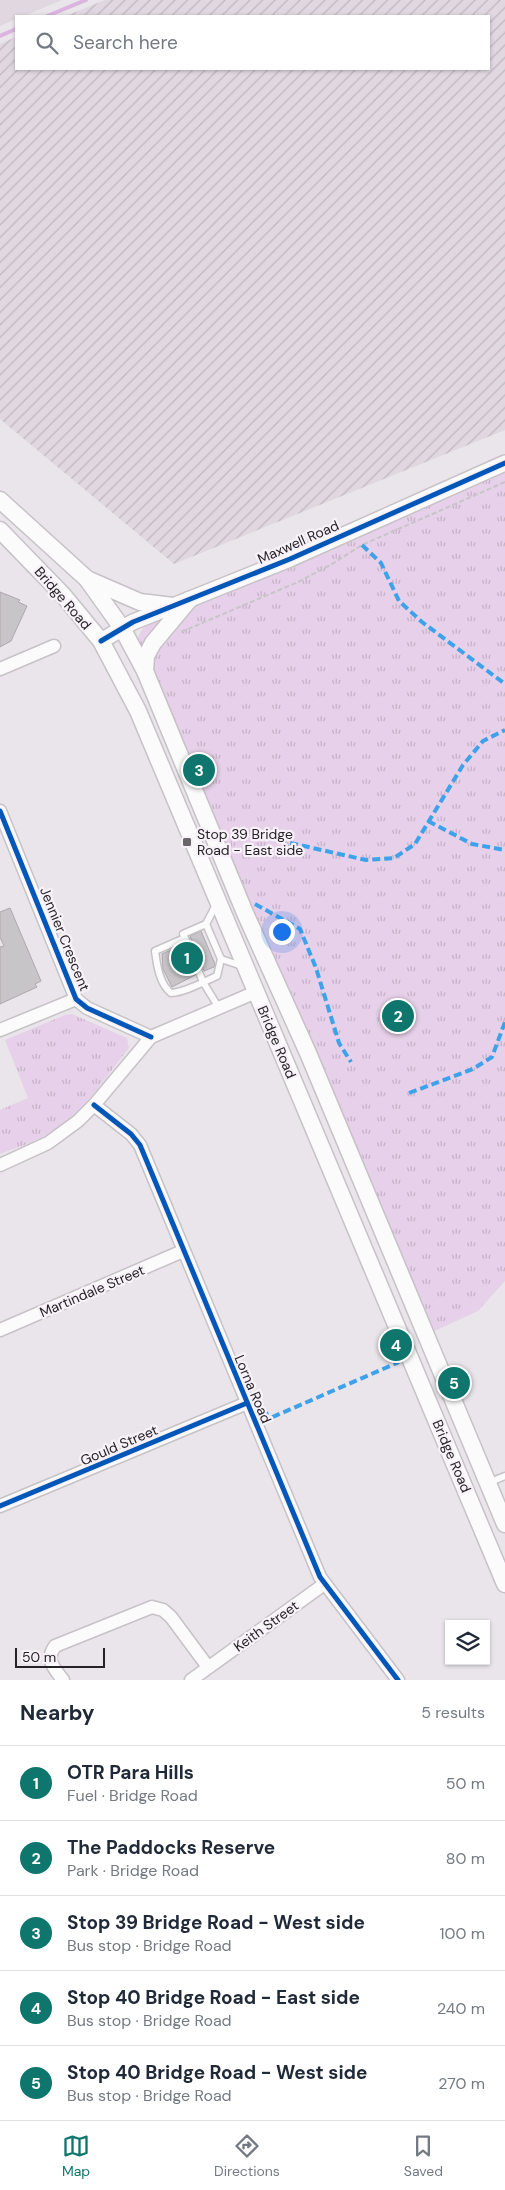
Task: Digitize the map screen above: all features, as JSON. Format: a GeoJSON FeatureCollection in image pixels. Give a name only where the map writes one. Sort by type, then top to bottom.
{"type":"FeatureCollection","features":[{"type":"Feature","properties":{"kind":"main road","name":"Bridge Road"},"geometry":{"type":"LineString","coordinates":[[0,500],[87,579],[122,628],[146,671],[275,983],[308,1053],[505,1524]]}},
{"type":"Feature","properties":{"kind":"main road","name":"Bridge Road"},"geometry":{"type":"LineString","coordinates":[[0,530],[63,595],[101,641],[146,729],[505,1584]]}},
{"type":"Feature","properties":{"kind":"main road"},"geometry":{"type":"LineString","coordinates":[[87,579],[140,602],[173,606]]}},
{"type":"Feature","properties":{"kind":"main road"},"geometry":{"type":"LineString","coordinates":[[146,671],[146,656],[189,600]]}},
{"type":"Feature","properties":{"kind":"main road"},"geometry":{"type":"LineString","coordinates":[[256,992],[275,983]]}},
{"type":"Feature","properties":{"kind":"main road"},"geometry":{"type":"LineString","coordinates":[[467,1493],[488,1483]]}},
{"type":"Feature","properties":{"kind":"street","name":"Maxwell Road"},"geometry":{"type":"LineString","coordinates":[[101,641],[122,628],[290,559],[505,463]]}},
{"type":"Feature","properties":{"kind":"street"},"geometry":{"type":"LineString","coordinates":[[0,669],[54,646]]}},
{"type":"Feature","properties":{"kind":"street","name":"Jennier Crescent"},"geometry":{"type":"LineString","coordinates":[[0,811],[76,999],[86,1008],[151,1037]]}},
{"type":"Feature","properties":{"kind":"street"},"geometry":{"type":"LineString","coordinates":[[0,1166],[48,1143],[78,1121],[94,1105],[151,1037],[256,992]]}},
{"type":"Feature","properties":{"kind":"street"},"geometry":{"type":"LineString","coordinates":[[0,1030],[76,999]]}},
{"type":"Feature","properties":{"kind":"street","name":"Lorna Road"},"geometry":{"type":"LineString","coordinates":[[94,1105],[131,1134],[140,1145],[246,1404],[323,1584],[398,1680]]}},
{"type":"Feature","properties":{"kind":"street","name":"Martindale Street"},"geometry":{"type":"LineString","coordinates":[[0,1330],[183,1251]]}},
{"type":"Feature","properties":{"kind":"street","name":"Gould Street"},"geometry":{"type":"LineString","coordinates":[[0,1506],[246,1404]]}},
{"type":"Feature","properties":{"kind":"street","name":"Keith Street"},"geometry":{"type":"LineString","coordinates":[[191,1680],[323,1584]]}},
{"type":"Feature","properties":{"kind":"street"},"geometry":{"type":"LineString","coordinates":[[63,1680],[51,1662],[50,1654],[55,1646],[152,1607],[164,1610],[171,1617],[208,1667]]}},
{"type":"Feature","properties":{"kind":"lane"},"geometry":{"type":"LineString","coordinates":[[218,901],[206,924],[183,934],[203,982],[219,1008]]}},
{"type":"Feature","properties":{"kind":"lane"},"geometry":{"type":"LineString","coordinates":[[185,938],[155,950],[157,965],[165,988],[171,993],[178,993],[217,976],[221,959],[206,924]]}},
{"type":"Feature","properties":{"kind":"lane"},"geometry":{"type":"LineString","coordinates":[[221,959],[245,967]]}},
{"type":"Feature","properties":{"kind":"lane"},"geometry":{"type":"LineString","coordinates":[[488,1483],[505,1476]]}},
{"type":"Feature","properties":{"kind":"path"},"geometry":{"type":"LineString","coordinates":[[177,634],[298,582],[362,545],[505,482]]}},
{"type":"Feature","properties":{"kind":"shaded area"},"geometry":{"type":"Polygon","coordinates":[[[0,0],[62,0],[26,15],[15,15],[15,19],[0,26],[0,0]]]}},
{"type":"Feature","properties":{"kind":"shaded area"},"geometry":{"type":"Polygon","coordinates":[[[105,0],[505,0],[505,430],[174,564],[0,419],[0,44],[15,37],[15,70],[490,70],[490,15],[68,15],[105,0]]]}},
{"type":"Feature","properties":{"kind":"green space"},"geometry":{"type":"Polygon","coordinates":[[[505,464],[505,1281],[478,1311],[426,1335],[134,646],[141,631],[153,618],[505,464]]]}},
{"type":"Feature","properties":{"kind":"green space"},"geometry":{"type":"Polygon","coordinates":[[[72,1014],[127,1038],[129,1048],[90,1098],[63,1124],[41,1138],[0,1154],[0,1110],[28,1098],[5,1040],[65,1015],[72,1014]]]}},
{"type":"Feature","properties":{"kind":"building"},"geometry":{"type":"Polygon","coordinates":[[[0,592],[20,600],[18,602],[27,606],[11,641],[0,647],[0,592]]]}},
{"type":"Feature","properties":{"kind":"building"},"geometry":{"type":"Polygon","coordinates":[[[10,908],[41,981],[35,984],[37,987],[0,1004],[0,947],[4,946],[0,937],[0,912],[10,908]]]}},
{"type":"Feature","properties":{"kind":"building"},"geometry":{"type":"Polygon","coordinates":[[[201,931],[215,964],[214,967],[204,971],[190,936],[201,931]]]}},
{"type":"Feature","properties":{"kind":"building"},"geometry":{"type":"Polygon","coordinates":[[[182,945],[195,975],[172,987],[163,969],[162,954],[182,945]]]}},
{"type":"Feature","properties":{"kind":"waterway"},"geometry":{"type":"LineString","coordinates":[[49,15],[86,0]]}},
{"type":"Feature","properties":{"kind":"waterway"},"geometry":{"type":"LineString","coordinates":[[0,36],[15,29]]}},
{"type":"Feature","properties":{"kind":"marked path"},"geometry":{"type":"LineString","coordinates":[[362,545],[381,563],[399,601],[422,622],[505,684]]}},
{"type":"Feature","properties":{"kind":"marked path"},"geometry":{"type":"LineString","coordinates":[[255,835],[366,860],[394,858],[415,844],[463,765],[483,741],[505,730]]}},
{"type":"Feature","properties":{"kind":"marked path"},"geometry":{"type":"LineString","coordinates":[[428,821],[472,844],[505,850]]}},
{"type":"Feature","properties":{"kind":"marked path"},"geometry":{"type":"LineString","coordinates":[[255,904],[300,929],[316,968],[339,1043],[351,1062]]}},
{"type":"Feature","properties":{"kind":"marked path"},"geometry":{"type":"LineString","coordinates":[[409,1093],[473,1069],[492,1057],[505,1022]]}},
{"type":"Feature","properties":{"kind":"marked path"},"geometry":{"type":"LineString","coordinates":[[266,1412],[268,1419],[399,1362]]}},
{"type":"Feature","properties":{"kind":"cycle path"},"geometry":{"type":"LineString","coordinates":[[101,641],[133,622],[290,559],[505,463]]}},
{"type":"Feature","properties":{"kind":"cycle path"},"geometry":{"type":"LineString","coordinates":[[0,811],[76,999],[87,1008],[151,1037]]}},
{"type":"Feature","properties":{"kind":"cycle path"},"geometry":{"type":"LineString","coordinates":[[94,1105],[131,1134],[140,1145],[320,1577],[398,1680]]}},
{"type":"Feature","properties":{"kind":"cycle path"},"geometry":{"type":"LineString","coordinates":[[0,1506],[247,1403]]}},
{"type":"Feature","properties":{"kind":"place","name":"Stop 39 Bridge Road - West side"},"geometry":{"type":"Point","coordinates":[199,770]}},
{"type":"Feature","properties":{"kind":"place","name":"Stop 39 Bridge Road - East side"},"geometry":{"type":"Point","coordinates":[187,842]}},
{"type":"Feature","properties":{"kind":"place","name":"OTR Para Hills"},"geometry":{"type":"Point","coordinates":[187,958]}},
{"type":"Feature","properties":{"kind":"place","name":"The Paddocks Reserve"},"geometry":{"type":"Point","coordinates":[398,1016]}},
{"type":"Feature","properties":{"kind":"place","name":"Stop 40 Bridge Road - East side"},"geometry":{"type":"Point","coordinates":[396,1345]}},
{"type":"Feature","properties":{"kind":"place","name":"Stop 40 Bridge Road - West side"},"geometry":{"type":"Point","coordinates":[454,1383]}}]}
